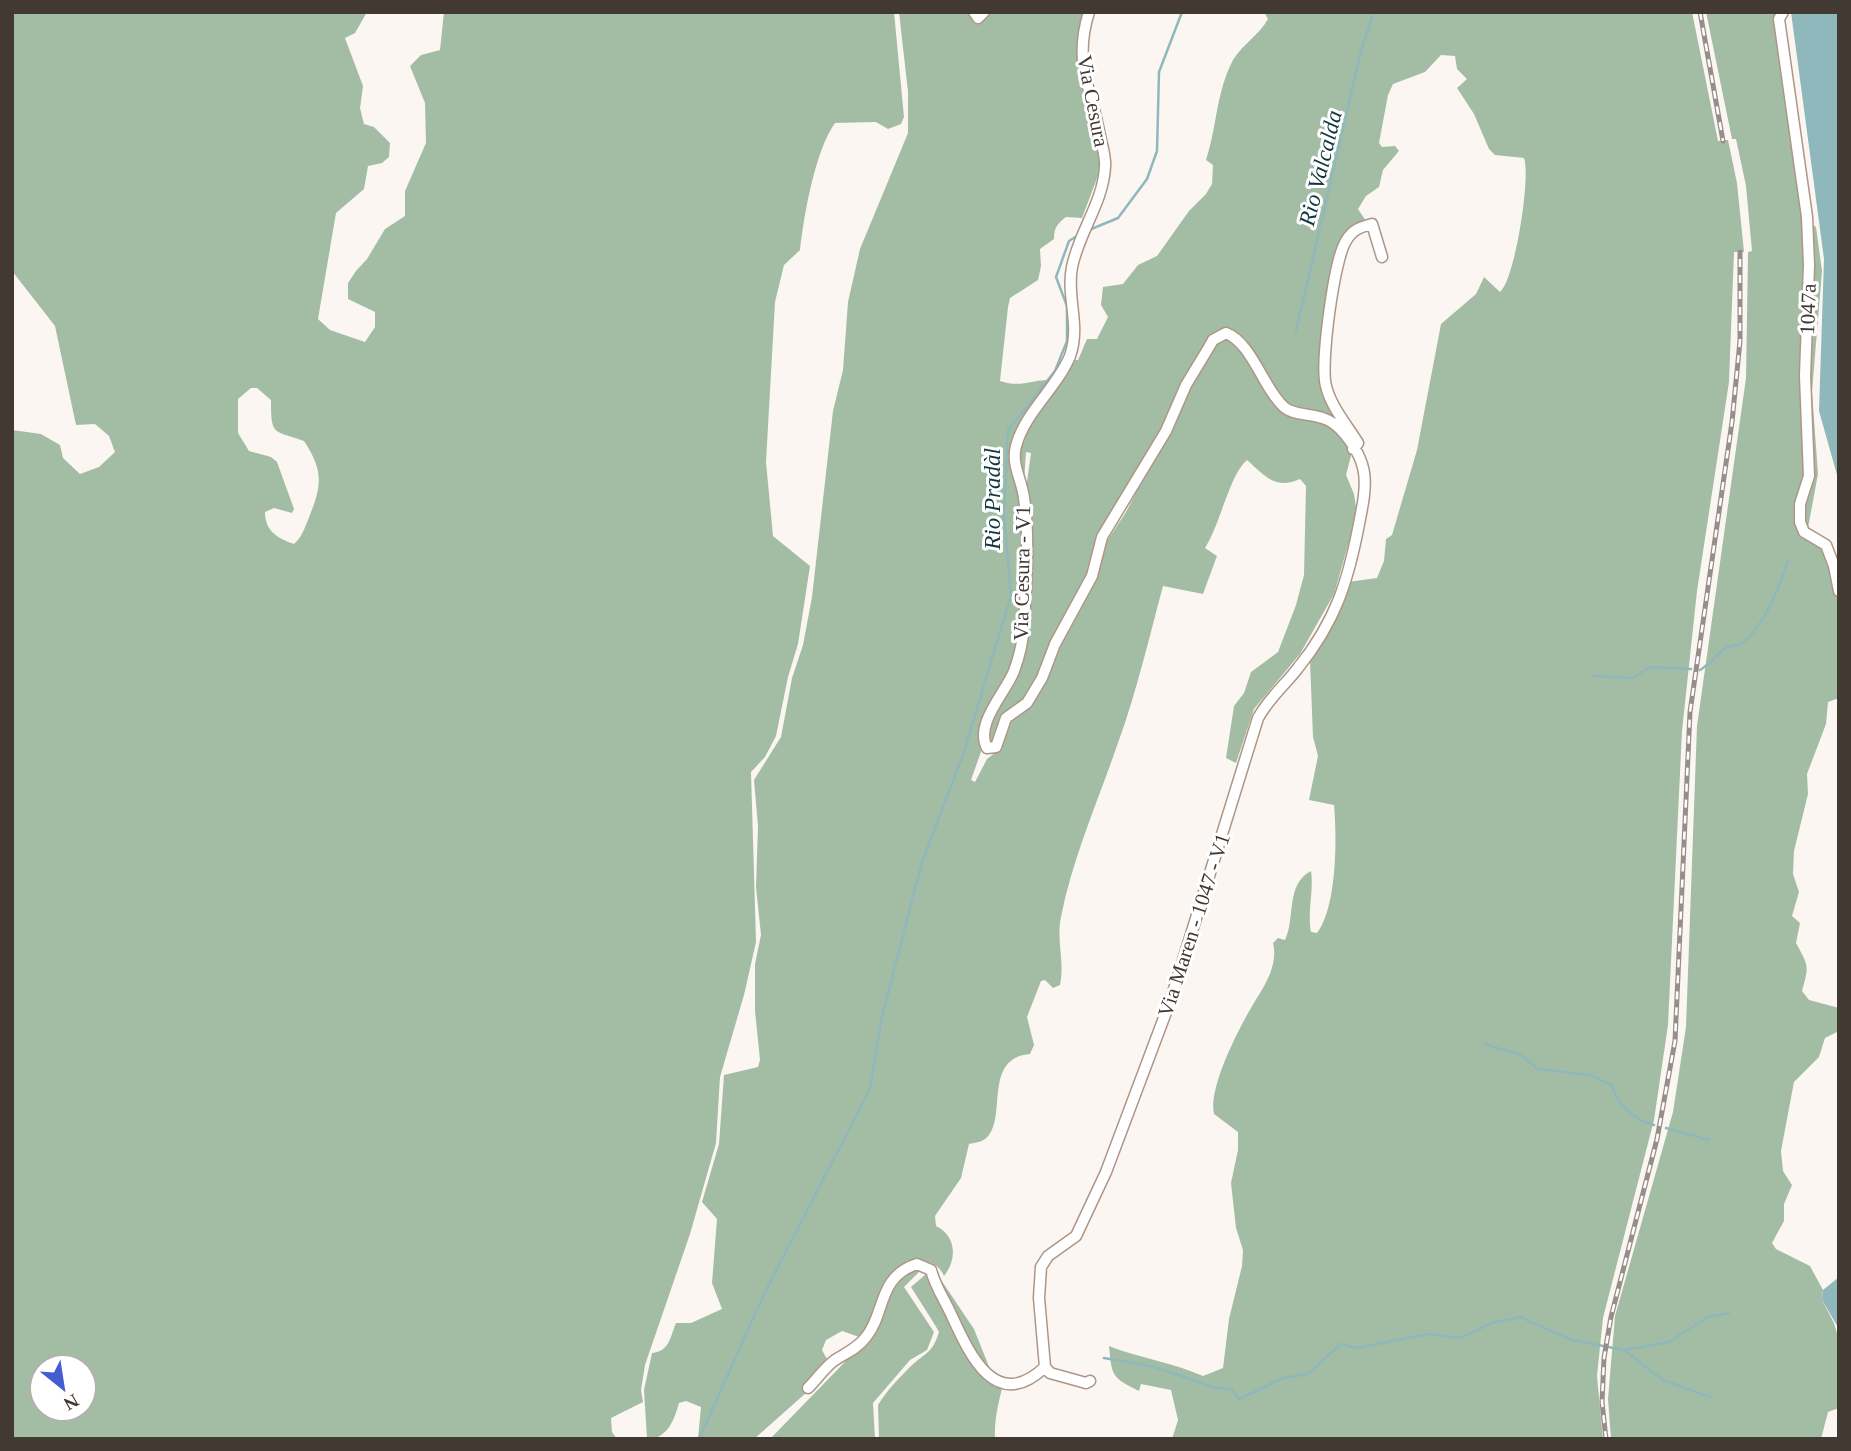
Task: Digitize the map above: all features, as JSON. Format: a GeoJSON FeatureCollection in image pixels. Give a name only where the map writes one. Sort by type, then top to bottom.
{"type":"FeatureCollection","features":[{"type":"Feature","properties":{"kind":"street"},"geometry":{"type":"LineString","coordinates":[[974,12],[978,18],[984,12]]}},
{"type":"Feature","properties":{"kind":"street","name":"Via Cesura"},"geometry":{"type":"LineString","coordinates":[[1085,235],[1106,166],[1096,108],[1081,60],[1083,32],[1089,12]]}},
{"type":"Feature","properties":{"kind":"street","name":"1047a"},"geometry":{"type":"LineString","coordinates":[[1783,12],[1779,19],[1807,217],[1809,265],[1805,376],[1809,476],[1800,504],[1800,522],[1804,533],[1826,545],[1839,591]]}},
{"type":"Feature","properties":{"kind":"street"},"geometry":{"type":"LineString","coordinates":[[1353,449],[1359,443],[1329,396],[1324,379],[1334,278],[1345,242],[1357,228],[1372,224],[1382,257]]}},
{"type":"Feature","properties":{"kind":"street","name":"Via Cesura - V1"},"geometry":{"type":"LineString","coordinates":[[1085,235],[1072,267],[1070,289],[1075,336],[1069,357],[1026,424],[1016,445],[1015,465],[1024,496],[1026,524],[1022,649],[986,724],[984,741],[987,748],[996,747],[1006,718],[1032,698],[1055,643],[1092,576],[1101,537],[1166,431],[1186,385],[1213,340],[1226,333],[1238,340],[1261,379],[1284,407],[1292,412],[1309,413],[1329,420],[1343,433],[1353,449]]}},
{"type":"Feature","properties":{"kind":"street","name":"Via Maren - 1047 - V1"},"geometry":{"type":"LineString","coordinates":[[1045,1367],[1038,1298],[1041,1267],[1048,1256],[1076,1236],[1106,1172],[1171,999],[1258,718],[1269,700],[1298,668],[1330,620],[1347,585],[1367,482],[1353,449]]}},
{"type":"Feature","properties":{"kind":"street"},"geometry":{"type":"LineString","coordinates":[[808,1388],[834,1362],[866,1338],[875,1324],[879,1303],[897,1274],[907,1267],[922,1264],[931,1270],[976,1365],[986,1374],[1003,1383],[1020,1383],[1045,1367],[1050,1373],[1086,1383],[1090,1381]]}},
{"type":"Feature","properties":{"kind":"green space"},"geometry":{"type":"Polygon","coordinates":[[[12,12],[367,12],[355,33],[345,38],[363,86],[360,108],[364,124],[374,127],[390,143],[389,157],[382,163],[368,166],[364,189],[336,213],[318,319],[330,330],[365,342],[375,327],[375,312],[348,299],[348,283],[367,259],[385,229],[405,216],[405,191],[426,143],[425,103],[410,66],[421,55],[440,50],[444,12],[894,12],[904,117],[901,124],[888,129],[876,122],[835,123],[816,166],[800,250],[784,265],[775,302],[766,462],[773,536],[810,566],[798,644],[776,736],[765,757],[751,772],[756,942],[720,1077],[716,1143],[690,1234],[645,1365],[641,1390],[643,1402],[611,1418],[612,1432],[617,1439],[12,1439],[12,430],[41,434],[60,445],[63,458],[80,474],[99,467],[115,452],[109,436],[95,424],[76,425],[55,326],[12,271],[12,12]],[[251,388],[238,399],[238,433],[249,451],[271,457],[277,462],[294,509],[292,513],[274,508],[265,512],[267,524],[282,539],[294,544],[302,533],[316,498],[318,471],[304,441],[280,433],[273,426],[271,400],[257,388],[251,388]]]}},
{"type":"Feature","properties":{"kind":"green space"},"geometry":{"type":"Polygon","coordinates":[[[899,12],[969,12],[982,21],[988,12],[1084,12],[1078,74],[1096,136],[1099,160],[1099,173],[1082,218],[1066,217],[1058,224],[1054,239],[1040,249],[1038,280],[1010,298],[1008,307],[1000,381],[1016,384],[1052,381],[1015,439],[1023,523],[1021,562],[1018,565],[1021,570],[1018,647],[971,780],[975,782],[987,759],[996,752],[1009,721],[1038,695],[1107,541],[1126,512],[1211,348],[1222,339],[1230,339],[1245,355],[1259,380],[1281,408],[1337,429],[1352,452],[1346,475],[1354,494],[1357,514],[1334,594],[1300,654],[1254,709],[1236,763],[1226,758],[1234,706],[1244,693],[1251,672],[1278,652],[1304,575],[1306,486],[1300,479],[1284,483],[1271,480],[1247,460],[1235,476],[1205,548],[1217,556],[1203,594],[1163,586],[1132,702],[1066,894],[1060,926],[1060,985],[1053,988],[1045,980],[1041,981],[1027,1017],[1034,1045],[1030,1054],[1015,1058],[1006,1066],[998,1091],[992,1130],[985,1139],[969,1144],[961,1178],[935,1216],[936,1226],[948,1236],[953,1249],[951,1263],[944,1276],[941,1270],[931,1263],[919,1262],[908,1266],[891,1286],[862,1338],[842,1331],[826,1340],[822,1350],[828,1361],[816,1384],[754,1439],[698,1439],[701,1407],[686,1401],[679,1403],[665,1432],[647,1439],[644,1390],[652,1353],[666,1346],[676,1323],[691,1323],[722,1309],[712,1283],[717,1219],[702,1202],[719,1144],[724,1075],[758,1067],[760,1060],[755,1011],[755,964],[761,935],[756,887],[758,826],[754,780],[781,737],[792,678],[803,645],[812,597],[833,411],[843,370],[848,302],[860,249],[908,133],[908,92],[899,12]]]}},
{"type":"Feature","properties":{"kind":"green space"},"geometry":{"type":"Polygon","coordinates":[[[1264,12],[1692,12],[1718,141],[1728,140],[1737,183],[1744,252],[1734,252],[1729,382],[1697,591],[1682,731],[1668,1025],[1654,1120],[1603,1318],[1597,1376],[1603,1439],[1172,1439],[1178,1420],[1171,1390],[1141,1384],[1139,1391],[1118,1379],[1112,1370],[1109,1346],[1203,1376],[1223,1368],[1229,1319],[1242,1266],[1243,1250],[1236,1228],[1231,1183],[1238,1150],[1238,1132],[1214,1114],[1215,1090],[1232,1045],[1272,969],[1273,943],[1278,938],[1285,940],[1298,884],[1311,871],[1311,932],[1317,933],[1324,921],[1332,890],[1335,853],[1334,805],[1309,800],[1318,756],[1313,737],[1310,660],[1324,639],[1348,582],[1377,578],[1384,561],[1386,539],[1392,535],[1417,450],[1441,324],[1476,294],[1484,277],[1500,292],[1511,268],[1523,205],[1526,169],[1524,158],[1495,155],[1489,149],[1474,114],[1457,88],[1467,79],[1457,69],[1455,56],[1441,55],[1425,72],[1393,84],[1388,95],[1379,143],[1382,147],[1395,146],[1399,151],[1383,170],[1379,187],[1366,196],[1358,209],[1366,221],[1351,239],[1339,267],[1324,376],[1352,431],[1324,413],[1287,404],[1254,354],[1234,334],[1223,332],[1211,337],[1141,468],[1098,535],[1088,576],[1051,643],[1039,677],[1029,695],[1002,717],[994,744],[988,743],[993,719],[1025,649],[1026,489],[1031,453],[1026,452],[1024,482],[1020,465],[1026,433],[1043,402],[1073,360],[1078,360],[1087,339],[1097,339],[1108,317],[1101,305],[1103,287],[1123,284],[1138,265],[1157,256],[1212,184],[1213,165],[1206,160],[1223,84],[1233,60],[1268,19],[1264,12]]]}},
{"type":"Feature","properties":{"kind":"green space"},"geometry":{"type":"Polygon","coordinates":[[[1706,12],[1778,12],[1802,218],[1816,227],[1822,271],[1812,392],[1818,474],[1808,528],[1839,563],[1839,698],[1828,702],[1826,724],[1807,774],[1808,794],[1794,851],[1793,874],[1799,892],[1792,916],[1800,923],[1796,943],[1807,966],[1802,991],[1809,1000],[1839,1008],[1839,1031],[1825,1038],[1819,1057],[1794,1082],[1781,1151],[1783,1171],[1792,1185],[1784,1204],[1784,1221],[1772,1243],[1776,1249],[1810,1266],[1823,1290],[1822,1300],[1839,1340],[1839,1408],[1828,1412],[1821,1439],[1611,1439],[1608,1399],[1615,1316],[1673,1112],[1686,1027],[1697,726],[1746,378],[1748,252],[1752,251],[1746,186],[1736,139],[1732,139],[1706,12]]]}},
{"type":"Feature","properties":{"kind":"green space"},"geometry":{"type":"Polygon","coordinates":[[[911,1268],[923,1268],[904,1287],[934,1332],[927,1350],[910,1360],[873,1403],[875,1439],[770,1439],[876,1330],[888,1297],[911,1268]]]}},
{"type":"Feature","properties":{"kind":"green space"},"geometry":{"type":"Polygon","coordinates":[[[933,1268],[974,1329],[990,1369],[1003,1383],[996,1417],[995,1439],[879,1439],[878,1405],[898,1379],[931,1349],[939,1332],[911,1287],[933,1268]]]}},
{"type":"Feature","properties":{"kind":"water"},"geometry":{"type":"Polygon","coordinates":[[[1791,12],[1839,12],[1839,482],[1819,411],[1824,259],[1791,12]]]}},
{"type":"Feature","properties":{"kind":"water"},"geometry":{"type":"Polygon","coordinates":[[[1839,1277],[1839,1329],[1822,1300],[1823,1290],[1839,1277]]]}},
{"type":"Feature","properties":{"kind":"waterway","name":"Rio Pradàl"},"geometry":{"type":"LineString","coordinates":[[1089,230],[1118,218],[1147,179],[1157,151],[1159,72],[1182,12]]}},
{"type":"Feature","properties":{"kind":"waterway","name":"Rio Valcalda"},"geometry":{"type":"LineString","coordinates":[[1296,331],[1361,51],[1374,12]]}},
{"type":"Feature","properties":{"kind":"waterway"},"geometry":{"type":"LineString","coordinates":[[699,1439],[765,1292],[870,1089],[882,1017],[922,862],[963,755],[1011,595],[1004,515],[1008,430],[1055,371],[1067,341],[1067,306],[1056,277],[1069,241],[1077,236]]}},
{"type":"Feature","properties":{"kind":"waterway"},"geometry":{"type":"LineString","coordinates":[[1700,670],[1724,649],[1742,644],[1752,634],[1771,604],[1788,561]]}},
{"type":"Feature","properties":{"kind":"waterway"},"geometry":{"type":"LineString","coordinates":[[1594,676],[1632,678],[1651,667],[1691,669]]}},
{"type":"Feature","properties":{"kind":"waterway"},"geometry":{"type":"LineString","coordinates":[[1484,1044],[1521,1055],[1538,1069],[1590,1075],[1611,1085],[1621,1105],[1640,1120],[1654,1125]]}},
{"type":"Feature","properties":{"kind":"waterway"},"geometry":{"type":"LineString","coordinates":[[1666,1128],[1709,1140]]}},
{"type":"Feature","properties":{"kind":"waterway"},"geometry":{"type":"LineString","coordinates":[[1624,1350],[1669,1342],[1708,1317],[1729,1313]]}},
{"type":"Feature","properties":{"kind":"waterway"},"geometry":{"type":"LineString","coordinates":[[1104,1358],[1155,1367],[1213,1387],[1232,1390],[1239,1399],[1283,1378],[1308,1374],[1341,1344],[1357,1348],[1428,1334],[1460,1338],[1492,1323],[1520,1317],[1572,1340],[1624,1350],[1663,1380],[1710,1397]]}},
{"type":"Feature","properties":{"kind":"railway"},"geometry":{"type":"LineString","coordinates":[[1700,12],[1723,141]]}},
{"type":"Feature","properties":{"kind":"railway"},"geometry":{"type":"LineString","coordinates":[[1606,1439],[1602,1402],[1604,1358],[1611,1317],[1657,1139],[1675,1041],[1690,712],[1732,422],[1740,341],[1740,252]]}}]}
